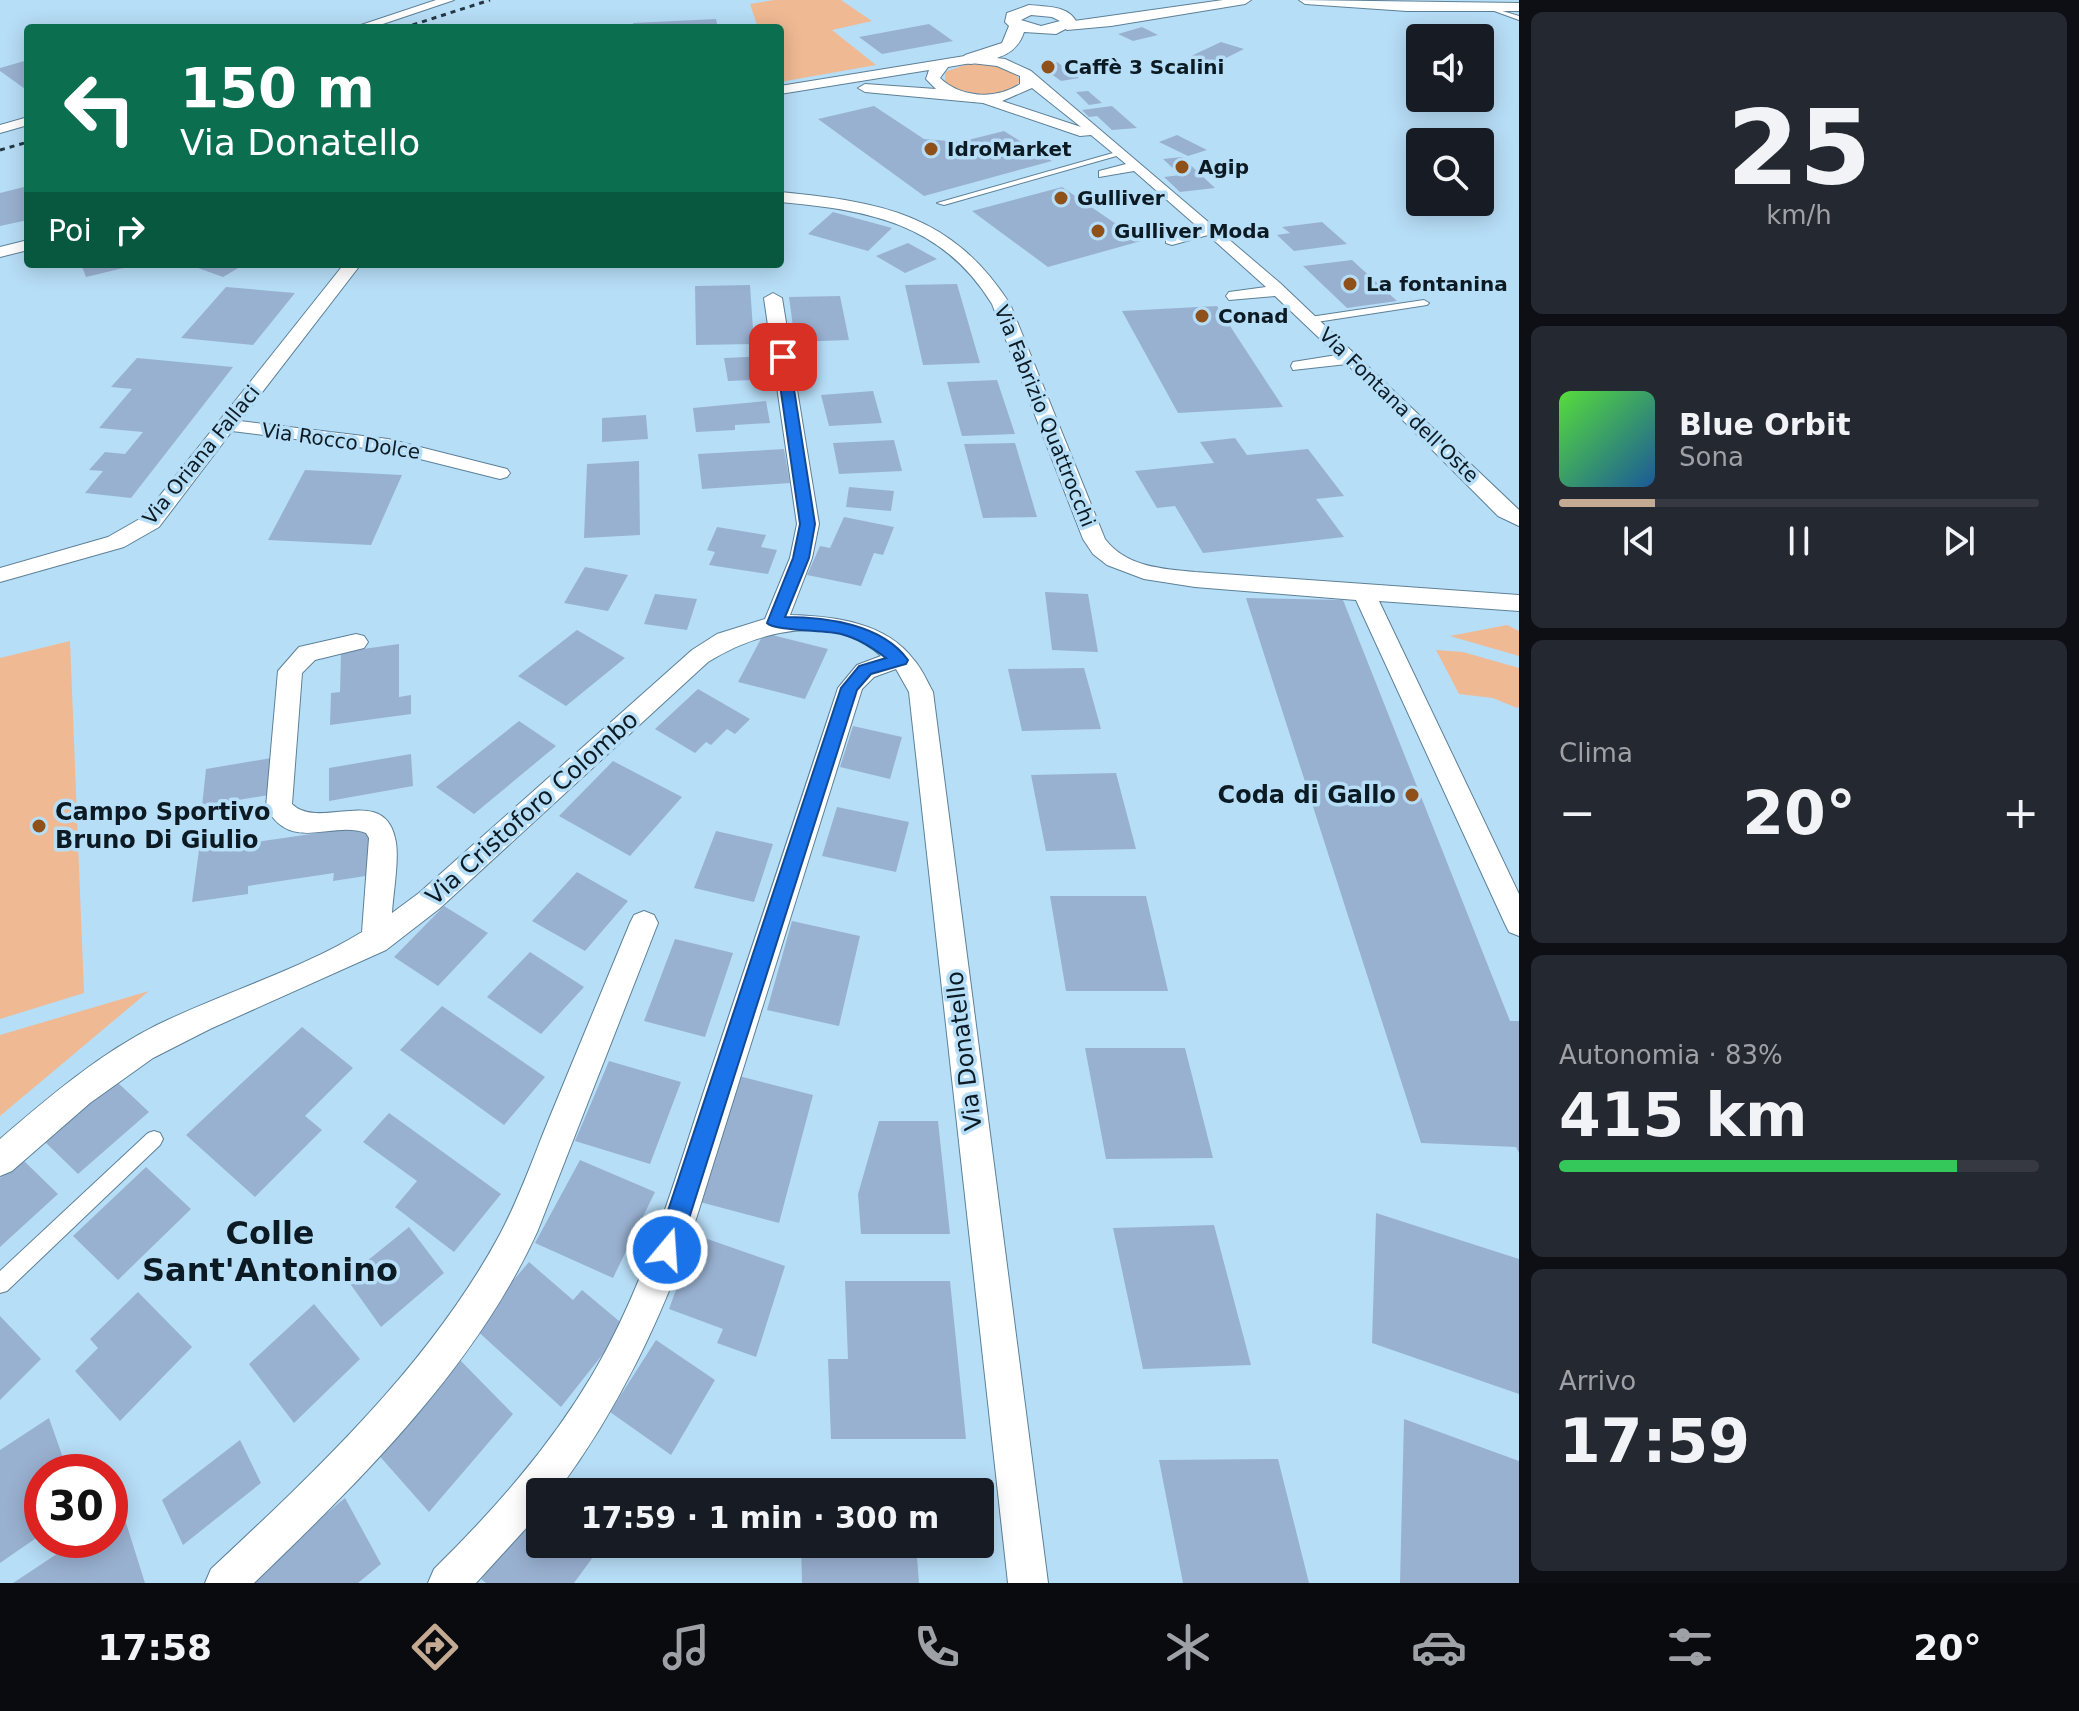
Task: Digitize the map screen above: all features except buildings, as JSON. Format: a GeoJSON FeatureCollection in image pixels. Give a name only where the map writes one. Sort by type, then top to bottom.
{"type":"FeatureCollection","features":[{"type":"Feature","properties":{"kind":"street"},"geometry":{"type":"LineString","coordinates":[[371,24],[448,0]]}},
{"type":"Feature","properties":{"kind":"street"},"geometry":{"type":"LineString","coordinates":[[787,89],[871,88],[994,97],[1021,91],[1025,74],[1020,52],[1044,31],[1067,22],[1124,19],[1245,0]]}},
{"type":"Feature","properties":{"kind":"street"},"geometry":{"type":"LineString","coordinates":[[1305,0],[1407,7],[1519,7]]}},
{"type":"Feature","properties":{"kind":"street"},"geometry":{"type":"LineString","coordinates":[[1018,10],[1046,10],[1067,22]]}},
{"type":"Feature","properties":{"kind":"street"},"geometry":{"type":"LineString","coordinates":[[1018,10],[1044,31]]}},
{"type":"Feature","properties":{"kind":"street"},"geometry":{"type":"LineString","coordinates":[[787,89],[971,59],[1012,45],[1017,38],[1018,10]]}},
{"type":"Feature","properties":{"kind":"street"},"geometry":{"type":"LineString","coordinates":[[971,59],[1000,62],[1025,74]]}},
{"type":"Feature","properties":{"kind":"street"},"geometry":{"type":"LineString","coordinates":[[944,64],[933,74],[933,79],[938,85],[957,94]]}},
{"type":"Feature","properties":{"kind":"street","name":"Via Fontana dell'Oste"},"geometry":{"type":"LineString","coordinates":[[1025,74],[1117,148],[1335,342],[1512,515],[1519,538]]}},
{"type":"Feature","properties":{"kind":"street","name":"Via Fontana dell'Oste"},"geometry":{"type":"LineString","coordinates":[[977,97],[1117,148]]}},
{"type":"Feature","properties":{"kind":"street"},"geometry":{"type":"LineString","coordinates":[[0,129],[24,122]]}},
{"type":"Feature","properties":{"kind":"street"},"geometry":{"type":"LineString","coordinates":[[1104,174],[1137,166]]}},
{"type":"Feature","properties":{"kind":"street","name":"Via Fabrizio Quattrocchi"},"geometry":{"type":"LineString","coordinates":[[784,198],[851,207],[907,220],[944,240],[985,276],[1001,304],[1094,539],[1108,556],[1135,569],[1167,575],[1519,603]]}},
{"type":"Feature","properties":{"kind":"street"},"geometry":{"type":"LineString","coordinates":[[1172,240],[1209,230]]}},
{"type":"Feature","properties":{"kind":"street"},"geometry":{"type":"LineString","coordinates":[[0,252],[24,246]]}},
{"type":"Feature","properties":{"kind":"street","name":"Via Oriana Fallaci"},"geometry":{"type":"LineString","coordinates":[[0,575],[116,542],[139,531],[156,516],[350,268]]}},
{"type":"Feature","properties":{"kind":"street"},"geometry":{"type":"LineString","coordinates":[[1235,296],[1278,291]]}},
{"type":"Feature","properties":{"kind":"street"},"geometry":{"type":"LineString","coordinates":[[773,298],[808,524],[801,558],[775,623]]}},
{"type":"Feature","properties":{"kind":"street"},"geometry":{"type":"LineString","coordinates":[[1284,351],[1335,342]]}},
{"type":"Feature","properties":{"kind":"street"},"geometry":{"type":"LineString","coordinates":[[1300,366],[1351,358]]}},
{"type":"Feature","properties":{"kind":"street","name":"Via Rocco Dolce"},"geometry":{"type":"LineString","coordinates":[[227,425],[388,445],[500,473]]}},
{"type":"Feature","properties":{"kind":"street"},"geometry":{"type":"LineString","coordinates":[[1364,593],[1519,924]]}},
{"type":"Feature","properties":{"kind":"street","name":"Via Donatello"},"geometry":{"type":"LineString","coordinates":[[775,623],[812,623],[848,629],[875,641],[914,675],[922,702],[1028,1583]]}},
{"type":"Feature","properties":{"kind":"street","name":"Via Cristoforo Colombo"},"geometry":{"type":"LineString","coordinates":[[0,1160],[81,1090],[138,1050],[196,1021],[330,966],[376,941],[429,901],[700,656],[727,636],[775,623]]}},
{"type":"Feature","properties":{"kind":"street"},"geometry":{"type":"LineString","coordinates":[[356,642],[307,653],[290,671],[279,807],[289,820],[297,823],[308,825],[359,819],[370,821],[379,828],[382,838],[376,941]]}},
{"type":"Feature","properties":{"kind":"street"},"geometry":{"type":"LineString","coordinates":[[448,1583],[538,1485],[572,1439],[621,1359],[667,1250],[850,688],[865,670],[900,660]]}},
{"type":"Feature","properties":{"kind":"street"},"geometry":{"type":"LineString","coordinates":[[225,1583],[370,1437],[468,1316],[504,1262],[530,1207],[644,923]]}},
{"type":"Feature","properties":{"kind":"lane"},"geometry":{"type":"LineString","coordinates":[[1494,7],[1519,16]]}},
{"type":"Feature","properties":{"kind":"lane"},"geometry":{"type":"LineString","coordinates":[[941,203],[1117,148]]}},
{"type":"Feature","properties":{"kind":"lane"},"geometry":{"type":"LineString","coordinates":[[1310,320],[1424,303]]}},
{"type":"Feature","properties":{"kind":"lane"},"geometry":{"type":"LineString","coordinates":[[0,1284],[154,1139]]}},
{"type":"Feature","properties":{"kind":"shaded area"},"geometry":{"type":"Polygon","coordinates":[[[774,0],[841,0],[872,21],[832,30],[876,65],[784,81],[784,24],[757,24],[750,4],[774,0]]]}},
{"type":"Feature","properties":{"kind":"shaded area"},"geometry":{"type":"Polygon","coordinates":[[[970,63],[1006,68],[1020,81],[1004,92],[984,95],[962,91],[945,82],[945,72],[970,63]]]}},
{"type":"Feature","properties":{"kind":"shaded area"},"geometry":{"type":"Polygon","coordinates":[[[1507,625],[1519,631],[1519,656],[1450,636],[1507,625]]]}},
{"type":"Feature","properties":{"kind":"shaded area","name":"Campo Sportivo Bruno Di Giulio"},"geometry":{"type":"Polygon","coordinates":[[[70,641],[84,993],[0,1019],[0,658],[70,641]]]}},
{"type":"Feature","properties":{"kind":"shaded area"},"geometry":{"type":"Polygon","coordinates":[[[1436,650],[1463,652],[1519,668],[1519,706],[1517,708],[1493,698],[1459,694],[1436,650]]]}},
{"type":"Feature","properties":{"kind":"shaded area"},"geometry":{"type":"Polygon","coordinates":[[[149,991],[0,1116],[0,1035],[149,991]]]}},
{"type":"Feature","properties":{"kind":"railway"},"geometry":{"type":"LineString","coordinates":[[415,24],[490,0]]}},
{"type":"Feature","properties":{"kind":"railway"},"geometry":{"type":"LineString","coordinates":[[0,150],[24,143]]}},
{"type":"Feature","properties":{"kind":"place","name":"Caffè 3 Scalini"},"geometry":{"type":"Point","coordinates":[1048,67]}},
{"type":"Feature","properties":{"kind":"place","name":"IdroMarket"},"geometry":{"type":"Point","coordinates":[931,149]}},
{"type":"Feature","properties":{"kind":"place","name":"Agip"},"geometry":{"type":"Point","coordinates":[1182,167]}},
{"type":"Feature","properties":{"kind":"place","name":"Gulliver"},"geometry":{"type":"Point","coordinates":[1061,198]}},
{"type":"Feature","properties":{"kind":"place","name":"Gulliver Moda"},"geometry":{"type":"Point","coordinates":[1098,231]}},
{"type":"Feature","properties":{"kind":"place","name":"La fontanina"},"geometry":{"type":"Point","coordinates":[1350,284]}},
{"type":"Feature","properties":{"kind":"place","name":"Conad"},"geometry":{"type":"Point","coordinates":[1202,316]}},
{"type":"Feature","properties":{"kind":"place","name":"Coda di Gallo"},"geometry":{"type":"Point","coordinates":[1412,795]}},
{"type":"Feature","properties":{"kind":"place","name":"Campo Sportivo Bruno Di Giulio"},"geometry":{"type":"Point","coordinates":[39,826]}},
{"type":"Feature","properties":{"kind":"district","name":"Colle Sant'Antonino"},"geometry":{"type":"Point","coordinates":[270,1252]}},
{"type":"Feature","properties":{"kind":"route"},"geometry":{"type":"LineString","coordinates":[[667,1250],[850,688],[865,670],[900,660],[875,641],[848,629],[800,622],[775,623],[801,558],[808,524],[783,357]]}}]}
